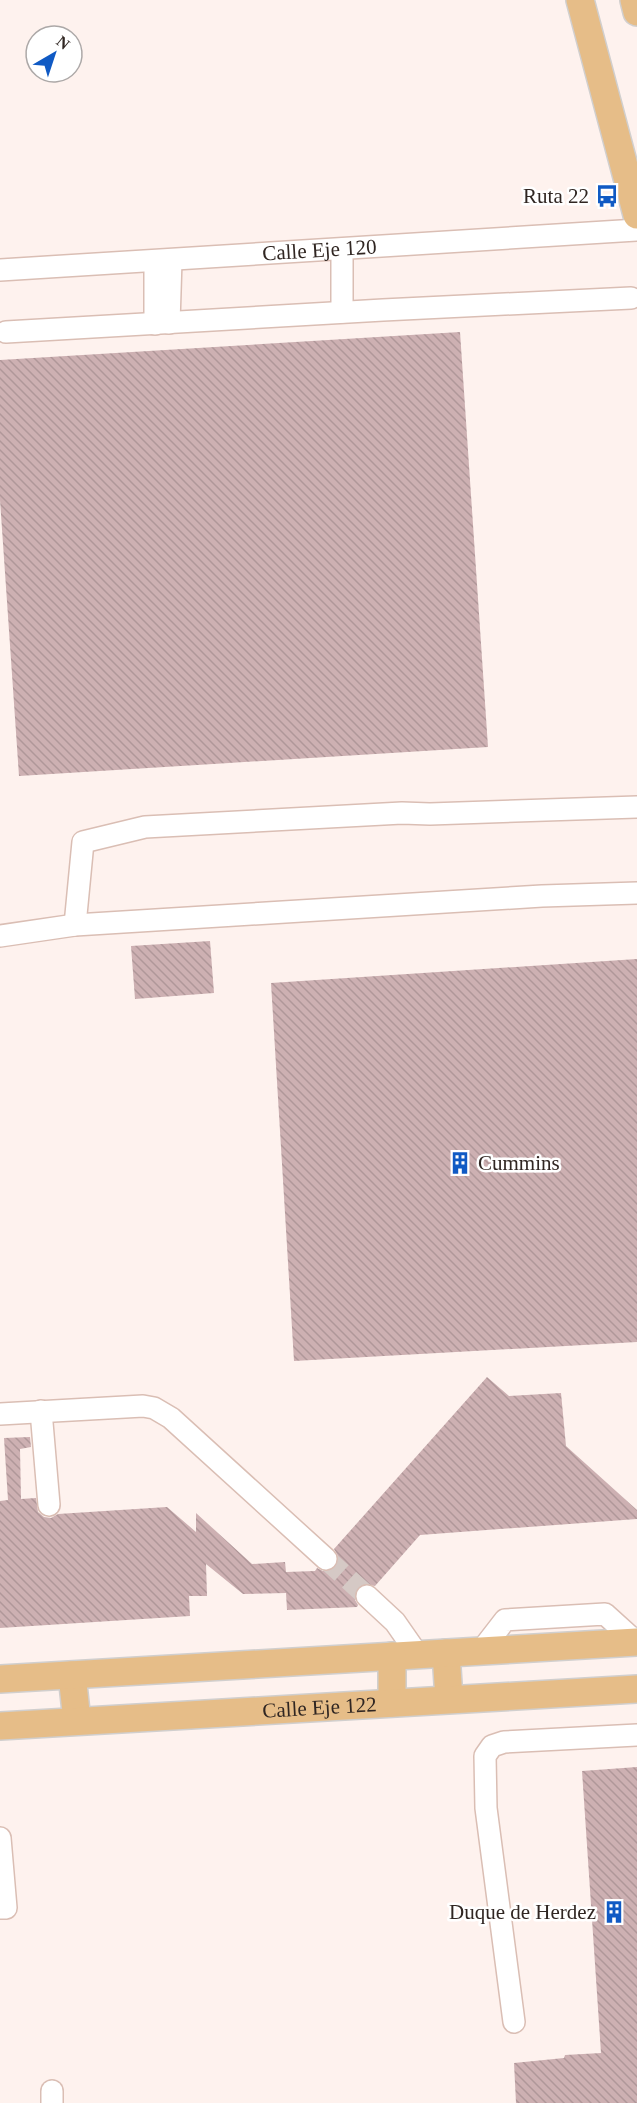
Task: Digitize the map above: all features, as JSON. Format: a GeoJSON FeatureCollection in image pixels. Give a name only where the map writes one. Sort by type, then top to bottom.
{"type":"FeatureCollection","features":[{"type":"Feature","properties":{"kind":"main road"},"geometry":{"type":"LineString","coordinates":[[580,0],[637,215]]}},
{"type":"Feature","properties":{"kind":"main road"},"geometry":{"type":"LineString","coordinates":[[634,0],[637,12]]}},
{"type":"Feature","properties":{"kind":"main road"},"geometry":{"type":"LineString","coordinates":[[0,1679],[637,1642]]}},
{"type":"Feature","properties":{"kind":"main road"},"geometry":{"type":"LineString","coordinates":[[446,1653],[449,1699]]}},
{"type":"Feature","properties":{"kind":"main road"},"geometry":{"type":"LineString","coordinates":[[392,1703],[405,1656]]}},
{"type":"Feature","properties":{"kind":"main road"},"geometry":{"type":"LineString","coordinates":[[72,1675],[77,1721]]}},
{"type":"Feature","properties":{"kind":"main road","name":"Calle Eje 122"},"geometry":{"type":"LineString","coordinates":[[0,1725],[637,1689]]}},
{"type":"Feature","properties":{"kind":"street","name":"Calle Eje 120"},"geometry":{"type":"LineString","coordinates":[[0,270],[637,230]]}},
{"type":"Feature","properties":{"kind":"street"},"geometry":{"type":"LineString","coordinates":[[335,249],[336,313]]}},
{"type":"Feature","properties":{"kind":"street"},"geometry":{"type":"LineString","coordinates":[[162,323],[163,260]]}},
{"type":"Feature","properties":{"kind":"street"},"geometry":{"type":"LineString","coordinates":[[6,332],[631,298]]}},
{"type":"Feature","properties":{"kind":"street"},"geometry":{"type":"LineString","coordinates":[[75,925],[83,842],[145,827],[402,813],[637,807]]}},
{"type":"Feature","properties":{"kind":"street"},"geometry":{"type":"LineString","coordinates":[[0,936],[75,925],[531,897],[637,893]]}},
{"type":"Feature","properties":{"kind":"street"},"geometry":{"type":"LineString","coordinates":[[0,1414],[143,1406],[163,1412],[326,1559]]}},
{"type":"Feature","properties":{"kind":"street"},"geometry":{"type":"LineString","coordinates":[[41,1411],[49,1505]]}},
{"type":"Feature","properties":{"kind":"street"},"geometry":{"type":"LineString","coordinates":[[367,1596],[395,1622],[405,1656]]}},
{"type":"Feature","properties":{"kind":"street"},"geometry":{"type":"LineString","coordinates":[[514,2022],[486,1808],[485,1756],[492,1746],[504,1742],[637,1735]]}},
{"type":"Feature","properties":{"kind":"street"},"geometry":{"type":"LineString","coordinates":[[0,1838],[6,1908],[0,1908]]}},
{"type":"Feature","properties":{"kind":"building"},"geometry":{"type":"Polygon","coordinates":[[[460,332],[488,747],[19,776],[0,500],[0,360],[460,332]]]}},
{"type":"Feature","properties":{"kind":"building"},"geometry":{"type":"Polygon","coordinates":[[[210,941],[214,993],[135,999],[131,946],[210,941]]]}},
{"type":"Feature","properties":{"kind":"building","name":"Cummins"},"geometry":{"type":"Polygon","coordinates":[[[637,959],[637,1342],[294,1361],[271,983],[637,959]]]}},
{"type":"Feature","properties":{"kind":"building"},"geometry":{"type":"Polygon","coordinates":[[[487,1377],[509,1396],[561,1393],[566,1446],[637,1510],[637,1519],[420,1535],[375,1586],[364,1584],[357,1588],[355,1600],[357,1607],[287,1610],[286,1593],[243,1594],[206,1564],[207,1596],[189,1596],[190,1616],[0,1628],[0,1501],[8,1500],[4,1438],[30,1437],[31,1447],[20,1449],[21,1499],[36,1498],[38,1512],[44,1517],[51,1518],[58,1514],[167,1507],[196,1532],[196,1513],[252,1564],[285,1562],[286,1572],[315,1571],[317,1568],[329,1571],[335,1568],[338,1562],[334,1549],[487,1377]]]}},
{"type":"Feature","properties":{"kind":"building","name":"Duque de Herdez"},"geometry":{"type":"Polygon","coordinates":[[[637,1767],[637,2103],[516,2103],[514,2063],[564,2058],[565,2055],[601,2053],[582,1771],[637,1767]]]}},
{"type":"Feature","properties":{"kind":"tunnel"},"geometry":{"type":"LineString","coordinates":[[326,1559],[367,1596]]}},
{"type":"Feature","properties":{"kind":"place","name":"Ruta 22"},"geometry":{"type":"Point","coordinates":[607,196]}},
{"type":"Feature","properties":{"kind":"place","name":"Cummins"},"geometry":{"type":"Point","coordinates":[460,1163]}},
{"type":"Feature","properties":{"kind":"place","name":"Duque de Herdez"},"geometry":{"type":"Point","coordinates":[614,1912]}}]}
